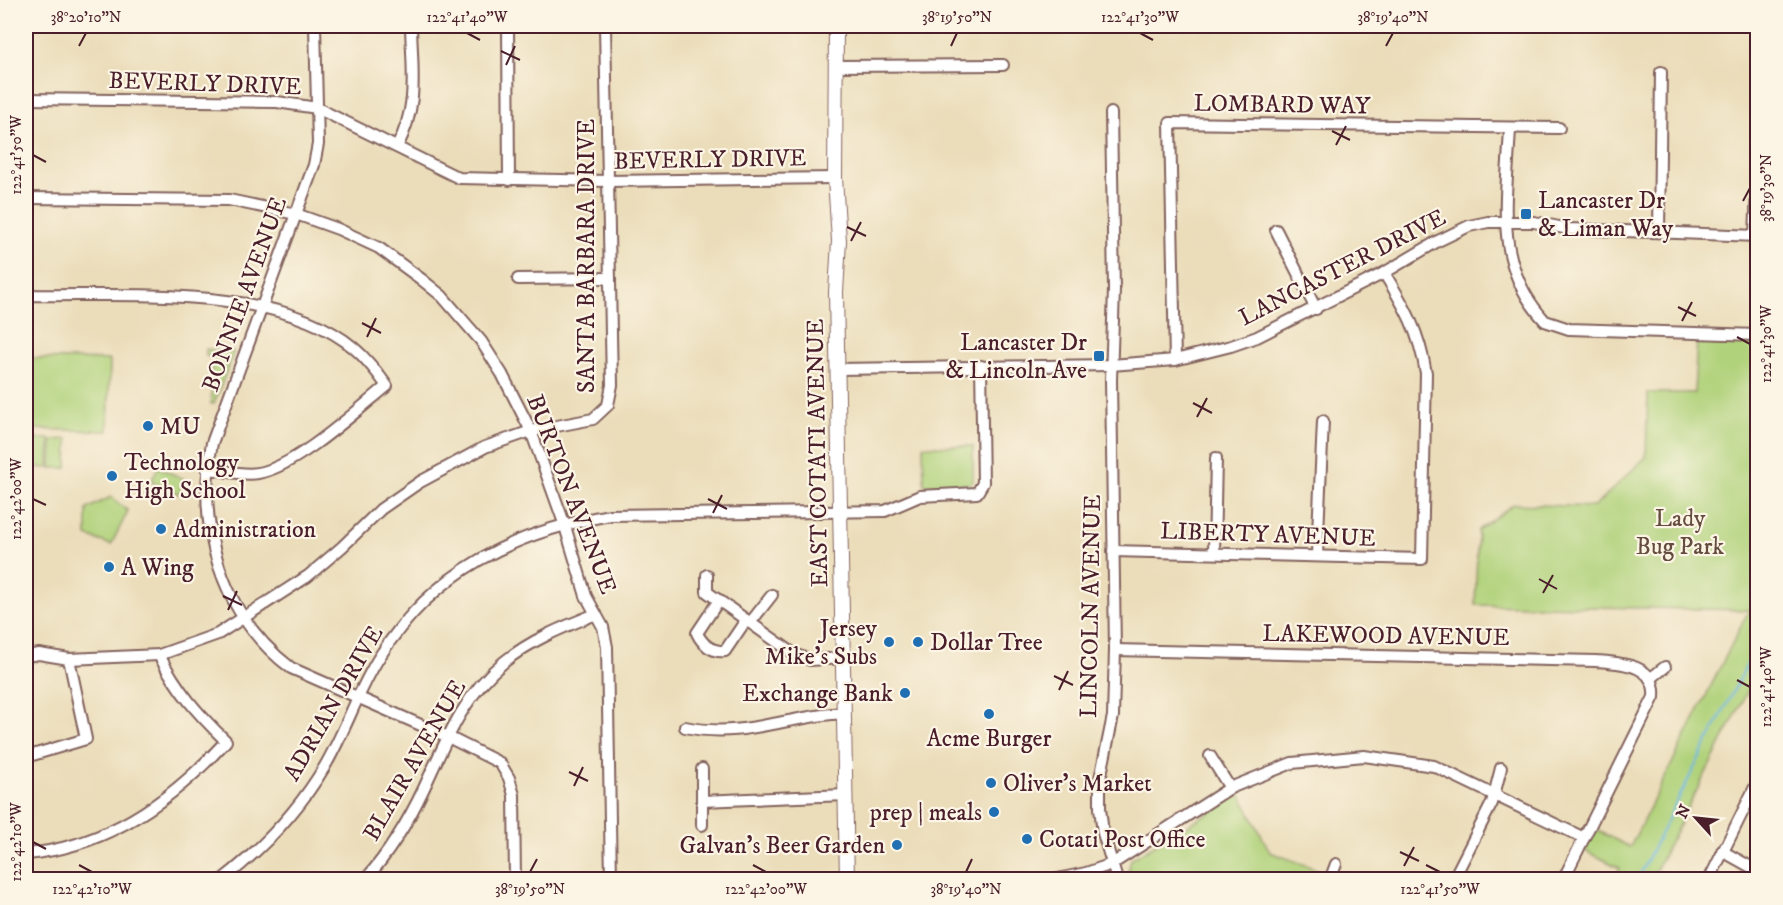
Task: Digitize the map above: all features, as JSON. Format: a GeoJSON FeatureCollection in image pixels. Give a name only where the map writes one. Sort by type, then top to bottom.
{"type":"FeatureCollection","features":[{"type":"Feature","properties":{"kind":"main road","name":"EAST COTATI AVENUE"},"geometry":{"type":"LineString","coordinates":[[837,26],[835,178],[839,241],[836,292],[847,879]]}},
{"type":"Feature","properties":{"kind":"street","name":"BONNIE AVENUE"},"geometry":{"type":"LineString","coordinates":[[315,26],[318,144],[314,165],[220,418],[207,468],[206,510],[213,551],[220,571],[244,617],[274,655],[291,668],[448,737],[500,763],[509,778],[514,795],[515,879]]}},
{"type":"Feature","properties":{"kind":"street"},"geometry":{"type":"LineString","coordinates":[[397,147],[409,122],[412,107],[411,26]]}},
{"type":"Feature","properties":{"kind":"street"},"geometry":{"type":"LineString","coordinates":[[508,26],[509,180]]}},
{"type":"Feature","properties":{"kind":"street","name":"SANTA BARBARA DRIVE"},"geometry":{"type":"LineString","coordinates":[[26,656],[39,654],[69,659],[159,655],[195,645],[308,576],[381,509],[420,482],[485,447],[531,431],[593,419],[608,405],[612,386],[605,26]]}},
{"type":"Feature","properties":{"kind":"street"},"geometry":{"type":"LineString","coordinates":[[837,66],[1003,64]]}},
{"type":"Feature","properties":{"kind":"street"},"geometry":{"type":"LineString","coordinates":[[1659,232],[1661,72]]}},
{"type":"Feature","properties":{"kind":"street","name":"BEVERLY DRIVE"},"geometry":{"type":"LineString","coordinates":[[26,99],[277,102],[317,108],[459,178],[608,181],[835,178]]}},
{"type":"Feature","properties":{"kind":"street","name":"LINCOLN AVENUE"},"geometry":{"type":"LineString","coordinates":[[1111,113],[1114,290],[1111,365],[1115,650],[1113,716],[1100,778],[1100,798],[1103,833],[1117,879]]}},
{"type":"Feature","properties":{"kind":"street","name":"LOMBARD WAY"},"geometry":{"type":"LineString","coordinates":[[1175,360],[1170,123],[1559,128]]}},
{"type":"Feature","properties":{"kind":"street"},"geometry":{"type":"LineString","coordinates":[[1510,128],[1505,242],[1510,263],[1538,314],[1553,326],[1569,329],[1758,335]]}},
{"type":"Feature","properties":{"kind":"street"},"geometry":{"type":"LineString","coordinates":[[1756,236],[1758,166]]}},
{"type":"Feature","properties":{"kind":"street","name":"BURTON AVENUE"},"geometry":{"type":"LineString","coordinates":[[26,198],[229,200],[296,214],[379,248],[442,296],[481,341],[502,374],[531,431],[564,523],[586,596],[603,627],[607,647],[611,879]]}},
{"type":"Feature","properties":{"kind":"street","name":"LANCASTER DRIVE"},"geometry":{"type":"LineString","coordinates":[[838,369],[1111,365],[1175,360],[1240,343],[1316,309],[1468,226],[1506,221],[1534,222],[1569,229],[1756,236]]}},
{"type":"Feature","properties":{"kind":"street"},"geometry":{"type":"LineString","coordinates":[[1276,230],[1316,309]]}},
{"type":"Feature","properties":{"kind":"street","name":"LIBERTY AVENUE"},"geometry":{"type":"LineString","coordinates":[[1113,550],[1422,559],[1426,373],[1422,345],[1412,318],[1384,273]]}},
{"type":"Feature","properties":{"kind":"street"},"geometry":{"type":"LineString","coordinates":[[518,279],[610,278]]}},
{"type":"Feature","properties":{"kind":"street"},"geometry":{"type":"LineString","coordinates":[[26,295],[226,299],[261,306],[294,317],[352,347],[387,386],[294,457],[274,469],[255,474],[207,468]]}},
{"type":"Feature","properties":{"kind":"street","name":"ADRIAN DRIVE"},"geometry":{"type":"LineString","coordinates":[[222,879],[265,843],[299,804],[325,766],[381,654],[405,622],[436,591],[473,563],[512,541],[564,523],[610,515],[885,511],[912,497],[971,494],[982,487],[981,366]]}},
{"type":"Feature","properties":{"kind":"street"},"geometry":{"type":"LineString","coordinates":[[1317,556],[1323,420]]}},
{"type":"Feature","properties":{"kind":"street"},"geometry":{"type":"LineString","coordinates":[[1214,553],[1216,458]]}},
{"type":"Feature","properties":{"kind":"street"},"geometry":{"type":"LineString","coordinates":[[707,575],[707,592],[802,658],[843,658]]}},
{"type":"Feature","properties":{"kind":"street"},"geometry":{"type":"LineString","coordinates":[[719,600],[697,633],[718,652],[725,651],[772,595]]}},
{"type":"Feature","properties":{"kind":"street","name":"BLAIR AVENUE"},"geometry":{"type":"LineString","coordinates":[[365,879],[400,832],[472,695],[502,663],[535,640],[596,614]]}},
{"type":"Feature","properties":{"kind":"street","name":"LAKEWOOD AVENUE"},"geometry":{"type":"LineString","coordinates":[[1115,650],[1596,661],[1633,665],[1641,669],[1650,679]]}},
{"type":"Feature","properties":{"kind":"street"},"geometry":{"type":"LineString","coordinates":[[26,854],[73,845],[129,823],[187,783],[226,741],[175,686],[159,655]]}},
{"type":"Feature","properties":{"kind":"street"},"geometry":{"type":"LineString","coordinates":[[26,757],[86,739],[69,659]]}},
{"type":"Feature","properties":{"kind":"street"},"geometry":{"type":"LineString","coordinates":[[1563,879],[1650,708],[1655,688],[1650,679],[1665,667]]}},
{"type":"Feature","properties":{"kind":"street"},"geometry":{"type":"LineString","coordinates":[[685,727],[707,731],[741,731],[793,718],[844,713]]}},
{"type":"Feature","properties":{"kind":"street"},"geometry":{"type":"LineString","coordinates":[[1210,756],[1230,788]]}},
{"type":"Feature","properties":{"kind":"street"},"geometry":{"type":"LineString","coordinates":[[1053,879],[1086,873],[1112,864],[1230,788],[1292,763],[1364,756],[1434,766],[1496,793],[1584,838]]}},
{"type":"Feature","properties":{"kind":"street"},"geometry":{"type":"LineString","coordinates":[[1453,879],[1496,793],[1501,768]]}},
{"type":"Feature","properties":{"kind":"street"},"geometry":{"type":"LineString","coordinates":[[702,770],[702,825]]}},
{"type":"Feature","properties":{"kind":"street"},"geometry":{"type":"LineString","coordinates":[[1709,879],[1758,781]]}},
{"type":"Feature","properties":{"kind":"street"},"geometry":{"type":"LineString","coordinates":[[702,801],[846,795]]}},
{"type":"Feature","properties":{"kind":"street"},"geometry":{"type":"LineString","coordinates":[[1722,851],[1758,871]]}},
{"type":"Feature","properties":{"kind":"street"},"geometry":{"type":"LineString","coordinates":[[1330,879],[1336,864]]}},
{"type":"Feature","properties":{"kind":"green space","name":"Lady Bug Park"},"geometry":{"type":"Polygon","coordinates":[[[1697,340],[1757,341],[1757,673],[1655,872],[1669,879],[1614,879],[1620,868],[1584,850],[1594,829],[1630,847],[1749,610],[1475,605],[1478,530],[1514,504],[1594,507],[1646,457],[1648,393],[1694,393],[1697,340]]]}},
{"type":"Feature","properties":{"kind":"green space"},"geometry":{"type":"Polygon","coordinates":[[[206,349],[234,352],[214,404],[211,404],[212,357],[206,356],[206,349]]]}},
{"type":"Feature","properties":{"kind":"green space"},"geometry":{"type":"Polygon","coordinates":[[[26,358],[110,360],[108,431],[26,429],[26,358]]]}},
{"type":"Feature","properties":{"kind":"green space"},"geometry":{"type":"Polygon","coordinates":[[[33,439],[50,439],[49,468],[32,467],[33,439]]]}},
{"type":"Feature","properties":{"kind":"green space"},"geometry":{"type":"Polygon","coordinates":[[[68,439],[67,468],[51,468],[52,440],[68,439]]]}},
{"type":"Feature","properties":{"kind":"green space"},"geometry":{"type":"Polygon","coordinates":[[[923,446],[973,446],[973,481],[969,484],[924,485],[923,446]]]}},
{"type":"Feature","properties":{"kind":"green space"},"geometry":{"type":"Polygon","coordinates":[[[158,467],[186,480],[179,494],[151,482],[158,467]]]}},
{"type":"Feature","properties":{"kind":"green space"},"geometry":{"type":"Polygon","coordinates":[[[111,497],[128,511],[111,545],[87,536],[87,509],[111,497]]]}},
{"type":"Feature","properties":{"kind":"green space"},"geometry":{"type":"Polygon","coordinates":[[[1240,794],[1270,852],[1319,870],[1321,879],[1130,879],[1128,873],[1131,859],[1240,794]]]}},
{"type":"Feature","properties":{"kind":"waterway"},"geometry":{"type":"LineString","coordinates":[[1637,880],[1758,643]]}},
{"type":"Feature","properties":{"kind":"place","name":"Lancaster Dr & Liman Way"},"geometry":{"type":"Point","coordinates":[1526,214]}},
{"type":"Feature","properties":{"kind":"place","name":"Lancaster Dr & Lincoln Ave"},"geometry":{"type":"Point","coordinates":[1099,356]}},
{"type":"Feature","properties":{"kind":"place","name":"MU"},"geometry":{"type":"Point","coordinates":[148,426]}},
{"type":"Feature","properties":{"kind":"place","name":"Technology High School"},"geometry":{"type":"Point","coordinates":[112,476]}},
{"type":"Feature","properties":{"kind":"place","name":"Administration"},"geometry":{"type":"Point","coordinates":[161,529]}},
{"type":"Feature","properties":{"kind":"place","name":"A Wing"},"geometry":{"type":"Point","coordinates":[109,567]}},
{"type":"Feature","properties":{"kind":"place","name":"Jersey Mike's Subs"},"geometry":{"type":"Point","coordinates":[889,642]}},
{"type":"Feature","properties":{"kind":"place","name":"Dollar Tree"},"geometry":{"type":"Point","coordinates":[918,642]}},
{"type":"Feature","properties":{"kind":"place","name":"Exchange Bank"},"geometry":{"type":"Point","coordinates":[905,693]}},
{"type":"Feature","properties":{"kind":"place","name":"Acme Burger"},"geometry":{"type":"Point","coordinates":[989,714]}},
{"type":"Feature","properties":{"kind":"place","name":"Oliver's Market"},"geometry":{"type":"Point","coordinates":[991,783]}},
{"type":"Feature","properties":{"kind":"place","name":"prep | meals"},"geometry":{"type":"Point","coordinates":[994,812]}},
{"type":"Feature","properties":{"kind":"place","name":"Cotati Post Office"},"geometry":{"type":"Point","coordinates":[1027,839]}},
{"type":"Feature","properties":{"kind":"place","name":"Galvan's Beer Garden"},"geometry":{"type":"Point","coordinates":[897,845]}}]}
